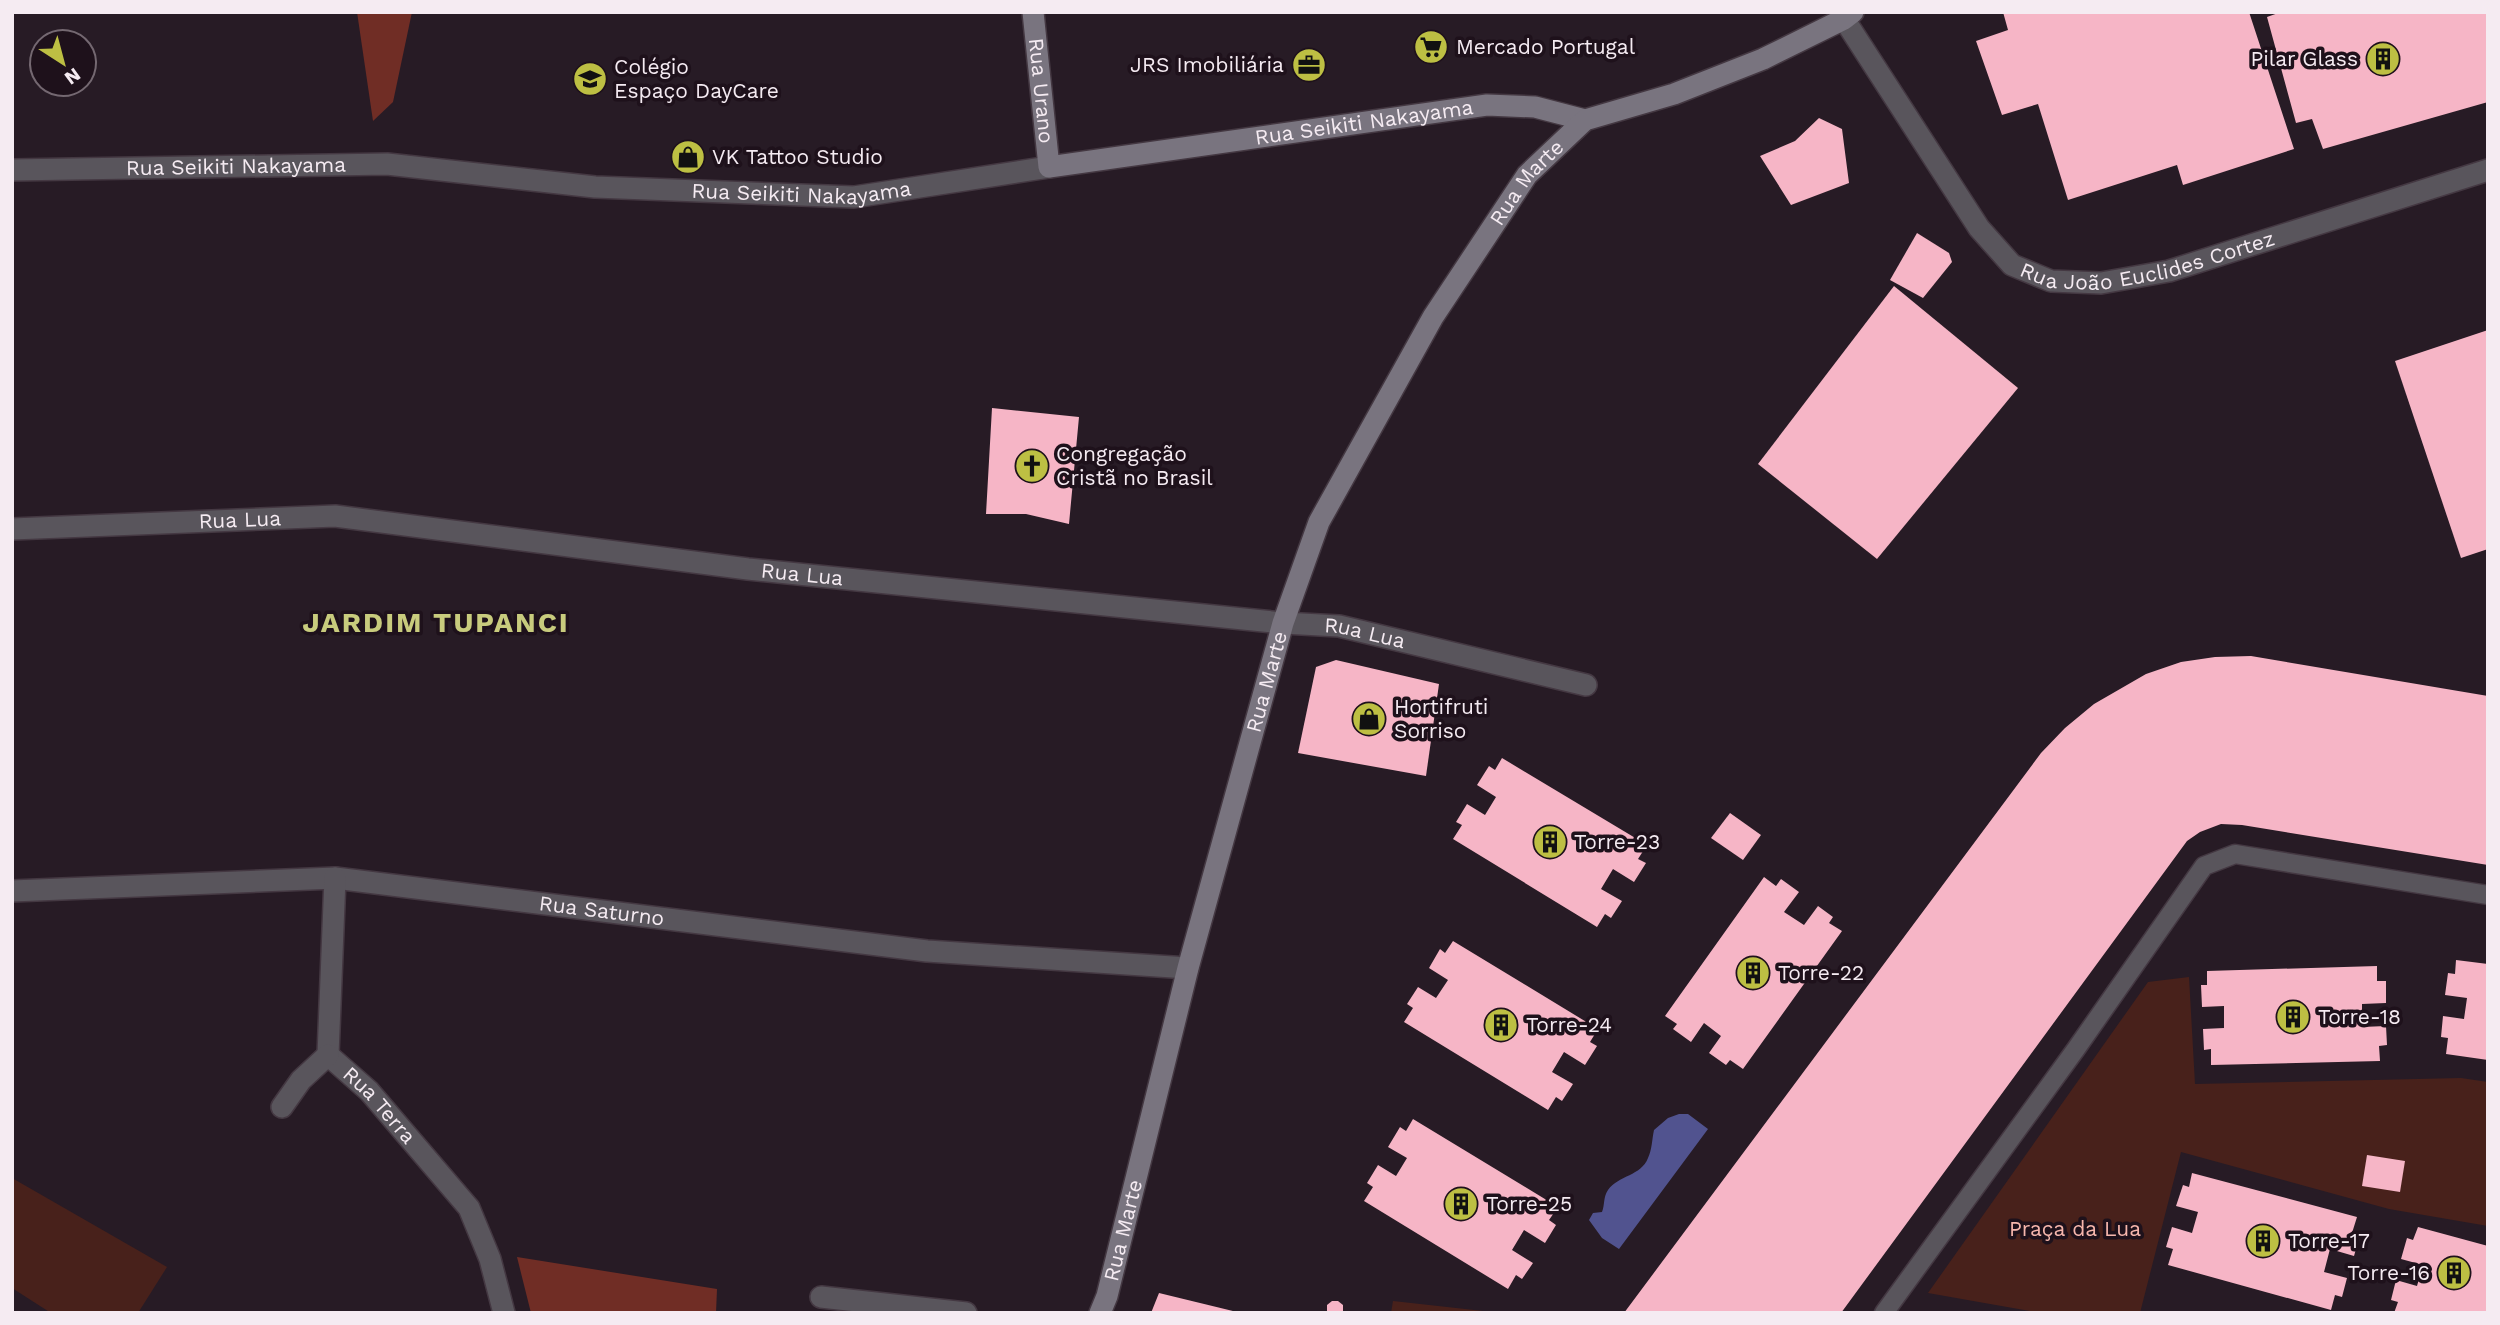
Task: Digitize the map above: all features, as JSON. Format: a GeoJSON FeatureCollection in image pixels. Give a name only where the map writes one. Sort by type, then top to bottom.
{"type":"FeatureCollection","features":[{"type":"Feature","properties":{"kind":"street","name":"Rua Urano"},"geometry":{"type":"LineString","coordinates":[[1033,12],[1049,167]]}},
{"type":"Feature","properties":{"kind":"street"},"geometry":{"type":"LineString","coordinates":[[1585,120],[1674,94],[1763,60],[1849,16]]}},
{"type":"Feature","properties":{"kind":"street","name":"Rua João Euclides Cortez"},"geometry":{"type":"LineString","coordinates":[[1849,16],[1979,228],[2012,265],[2050,281],[2101,283],[2169,271],[2488,170]]}},
{"type":"Feature","properties":{"kind":"street","name":"Rua Seikiti Nakayama"},"geometry":{"type":"LineString","coordinates":[[12,170],[387,164],[595,187],[854,197],[1488,105],[1535,107],[1585,120]]}},
{"type":"Feature","properties":{"kind":"street","name":"Rua Marte"},"geometry":{"type":"LineString","coordinates":[[1100,1313],[1107,1296],[1188,968],[1283,623],[1319,522],[1433,317],[1527,175],[1585,120]]}},
{"type":"Feature","properties":{"kind":"street","name":"Rua Lua"},"geometry":{"type":"LineString","coordinates":[[12,529],[335,516],[748,569],[1283,623],[1339,626],[1586,685]]}},
{"type":"Feature","properties":{"kind":"street","name":"Rua Saturno"},"geometry":{"type":"LineString","coordinates":[[12,891],[335,878],[927,951],[1188,968]]}},
{"type":"Feature","properties":{"kind":"street","name":"Rua Terra"},"geometry":{"type":"LineString","coordinates":[[335,878],[328,1055],[369,1091],[469,1208],[490,1259],[504,1313]]}},
{"type":"Feature","properties":{"kind":"street"},"geometry":{"type":"LineString","coordinates":[[282,1107],[302,1080],[328,1055]]}},
{"type":"Feature","properties":{"kind":"street"},"geometry":{"type":"LineString","coordinates":[[821,1297],[966,1313]]}},
{"type":"Feature","properties":{"kind":"lane"},"geometry":{"type":"LineString","coordinates":[[1884,1313],[2076,1049],[2204,866],[2235,854],[2488,895]]}},
{"type":"Feature","properties":{"kind":"green space","name":"Praça da Lua"},"geometry":{"type":"Polygon","coordinates":[[[2189,977],[2195,1084],[2461,1078],[2488,1082],[2488,1226],[2389,1209],[2181,1152],[2140,1313],[2041,1313],[1928,1293],[2148,982],[2189,977]]]}},
{"type":"Feature","properties":{"kind":"green space"},"geometry":{"type":"Polygon","coordinates":[[[12,1178],[167,1267],[138,1313],[51,1313],[12,1288],[12,1178]]]}},
{"type":"Feature","properties":{"kind":"green space"},"geometry":{"type":"Polygon","coordinates":[[[1393,1301],[1501,1313],[1391,1313],[1393,1301]]]}},
{"type":"Feature","properties":{"kind":"shaded area"},"geometry":{"type":"Polygon","coordinates":[[[357,12],[412,12],[393,102],[373,121],[357,12]]]}},
{"type":"Feature","properties":{"kind":"shaded area"},"geometry":{"type":"Polygon","coordinates":[[[517,1257],[717,1289],[716,1313],[531,1313],[517,1257]]]}},
{"type":"Feature","properties":{"kind":"water"},"geometry":{"type":"Polygon","coordinates":[[[1688,1114],[1708,1129],[1619,1249],[1602,1238],[1589,1220],[1593,1213],[1602,1212],[1606,1193],[1613,1185],[1645,1164],[1654,1130],[1668,1118],[1688,1114]]]}},
{"type":"Feature","properties":{"kind":"building"},"geometry":{"type":"Polygon","coordinates":[[[2003,12],[2249,12],[2294,149],[2183,185],[2177,165],[2068,200],[2038,104],[2002,115],[1976,41],[2008,30],[2003,12]]]}},
{"type":"Feature","properties":{"kind":"building","name":"Pilar Glass"},"geometry":{"type":"Polygon","coordinates":[[[2281,12],[2488,12],[2488,102],[2323,149],[2312,119],[2296,123],[2267,17],[2281,12]]]}},
{"type":"Feature","properties":{"kind":"building"},"geometry":{"type":"Polygon","coordinates":[[[1819,118],[1842,129],[1849,183],[1791,205],[1760,156],[1795,141],[1819,118]]]}},
{"type":"Feature","properties":{"kind":"building"},"geometry":{"type":"Polygon","coordinates":[[[1917,233],[1949,253],[1952,262],[1923,298],[1890,280],[1917,233]]]}},
{"type":"Feature","properties":{"kind":"building"},"geometry":{"type":"Polygon","coordinates":[[[1894,286],[2018,388],[1877,559],[1758,464],[1894,286]]]}},
{"type":"Feature","properties":{"kind":"building"},"geometry":{"type":"Polygon","coordinates":[[[2488,330],[2488,549],[2461,558],[2395,361],[2488,330]]]}},
{"type":"Feature","properties":{"kind":"building","name":"Congregação Cristã no Brasil"},"geometry":{"type":"Polygon","coordinates":[[[992,408],[1079,417],[1069,524],[1026,514],[986,514],[992,408]]]}},
{"type":"Feature","properties":{"kind":"building"},"geometry":{"type":"Polygon","coordinates":[[[2251,656],[2488,696],[2488,865],[2242,825],[2221,824],[2200,832],[2187,841],[1841,1313],[1624,1313],[2041,753],[2094,704],[2146,674],[2181,662],[2251,656]]]}},
{"type":"Feature","properties":{"kind":"building","name":"Hortifruti Sorriso"},"geometry":{"type":"Polygon","coordinates":[[[1336,660],[1439,684],[1426,776],[1298,753],[1316,667],[1336,660]]]}},
{"type":"Feature","properties":{"kind":"building","name":"Torre-23"},"geometry":{"type":"Polygon","coordinates":[[[1502,758],[1647,845],[1638,859],[1646,863],[1634,882],[1613,869],[1601,889],[1622,901],[1611,918],[1605,914],[1597,927],[1453,839],[1462,825],[1456,822],[1467,804],[1485,815],[1496,797],[1477,785],[1489,766],[1495,770],[1502,758]]]}},
{"type":"Feature","properties":{"kind":"building"},"geometry":{"type":"Polygon","coordinates":[[[1730,813],[1761,835],[1743,860],[1711,838],[1730,813]]]}},
{"type":"Feature","properties":{"kind":"building","name":"Torre-22"},"geometry":{"type":"Polygon","coordinates":[[[1764,877],[1776,886],[1781,879],[1799,892],[1784,912],[1804,925],[1818,906],[1833,917],[1829,923],[1842,931],[1743,1069],[1730,1060],[1726,1065],[1709,1053],[1721,1036],[1704,1023],[1691,1042],[1673,1029],[1677,1024],[1665,1016],[1764,877]]]}},
{"type":"Feature","properties":{"kind":"building","name":"Torre-24"},"geometry":{"type":"Polygon","coordinates":[[[1453,941],[1598,1029],[1590,1042],[1597,1046],[1585,1065],[1564,1052],[1552,1072],[1573,1084],[1562,1101],[1556,1097],[1548,1110],[1404,1022],[1413,1008],[1407,1004],[1418,987],[1436,998],[1448,980],[1429,968],[1440,949],[1445,953],[1453,941]]]}},
{"type":"Feature","properties":{"kind":"building"},"geometry":{"type":"Polygon","coordinates":[[[2456,960],[2488,964],[2488,1060],[2446,1054],[2448,1038],[2441,1037],[2443,1016],[2464,1019],[2467,998],[2445,995],[2448,973],[2455,974],[2456,960]]]}},
{"type":"Feature","properties":{"kind":"building","name":"Torre-18"},"geometry":{"type":"Polygon","coordinates":[[[2377,966],[2377,981],[2386,981],[2386,1003],[2362,1004],[2362,1027],[2386,1026],[2387,1045],[2379,1046],[2380,1061],[2211,1065],[2211,1049],[2204,1050],[2203,1029],[2224,1028],[2224,1006],[2202,1007],[2201,985],[2207,985],[2207,971],[2377,966]]]}},
{"type":"Feature","properties":{"kind":"building","name":"Torre-25"},"geometry":{"type":"Polygon","coordinates":[[[1413,1119],[1558,1207],[1549,1220],[1556,1225],[1545,1243],[1524,1230],[1512,1250],[1533,1263],[1522,1279],[1516,1275],[1508,1289],[1364,1201],[1373,1187],[1367,1183],[1378,1165],[1396,1176],[1407,1158],[1388,1147],[1400,1127],[1406,1131],[1413,1119]]]}},
{"type":"Feature","properties":{"kind":"building"},"geometry":{"type":"Polygon","coordinates":[[[2367,1155],[2405,1161],[2400,1192],[2362,1186],[2367,1155]]]}},
{"type":"Feature","properties":{"kind":"building","name":"Torre-17"},"geometry":{"type":"Polygon","coordinates":[[[2192,1173],[2357,1217],[2352,1233],[2360,1235],[2354,1256],[2330,1249],[2324,1272],[2347,1278],[2342,1297],[2335,1295],[2331,1310],[2168,1265],[2173,1249],[2166,1247],[2172,1227],[2192,1233],[2198,1212],[2176,1206],[2183,1185],[2189,1187],[2192,1173]]]}},
{"type":"Feature","properties":{"kind":"building","name":"Torre-16"},"geometry":{"type":"Polygon","coordinates":[[[2418,1227],[2488,1246],[2488,1313],[2394,1313],[2398,1302],[2391,1300],[2396,1280],[2417,1286],[2423,1265],[2401,1259],[2407,1238],[2413,1240],[2418,1227]]]}},
{"type":"Feature","properties":{"kind":"building"},"geometry":{"type":"Polygon","coordinates":[[[1159,1293],[1237,1312],[1237,1313],[1151,1313],[1159,1293]]]}},
{"type":"Feature","properties":{"kind":"building"},"geometry":{"type":"Polygon","coordinates":[[[1332,1301],[1343,1305],[1343,1313],[1327,1313],[1327,1305],[1332,1301]]]}},
{"type":"Feature","properties":{"kind":"place","name":"Mercado Portugal"},"geometry":{"type":"Point","coordinates":[1431,47]}},
{"type":"Feature","properties":{"kind":"place","name":"Pilar Glass"},"geometry":{"type":"Point","coordinates":[2383,59]}},
{"type":"Feature","properties":{"kind":"place","name":"JRS Imobiliária"},"geometry":{"type":"Point","coordinates":[1309,65]}},
{"type":"Feature","properties":{"kind":"place","name":"Colégio Espaço DayCare"},"geometry":{"type":"Point","coordinates":[590,79]}},
{"type":"Feature","properties":{"kind":"place","name":"VK Tattoo Studio"},"geometry":{"type":"Point","coordinates":[688,157]}},
{"type":"Feature","properties":{"kind":"place","name":"Congregação Cristã no Brasil"},"geometry":{"type":"Point","coordinates":[1032,466]}},
{"type":"Feature","properties":{"kind":"place","name":"Hortifruti Sorriso"},"geometry":{"type":"Point","coordinates":[1369,719]}},
{"type":"Feature","properties":{"kind":"place","name":"Torre-23"},"geometry":{"type":"Point","coordinates":[1550,842]}},
{"type":"Feature","properties":{"kind":"place","name":"Torre-22"},"geometry":{"type":"Point","coordinates":[1753,973]}},
{"type":"Feature","properties":{"kind":"place","name":"Torre-18"},"geometry":{"type":"Point","coordinates":[2293,1017]}},
{"type":"Feature","properties":{"kind":"place","name":"Torre-24"},"geometry":{"type":"Point","coordinates":[1501,1025]}},
{"type":"Feature","properties":{"kind":"place","name":"Torre-25"},"geometry":{"type":"Point","coordinates":[1461,1204]}},
{"type":"Feature","properties":{"kind":"place","name":"Torre-17"},"geometry":{"type":"Point","coordinates":[2263,1241]}},
{"type":"Feature","properties":{"kind":"place","name":"Torre-16"},"geometry":{"type":"Point","coordinates":[2454,1273]}},
{"type":"Feature","properties":{"kind":"district","name":"JARDIM TUPANCI"},"geometry":{"type":"Point","coordinates":[436,622]}}]}
